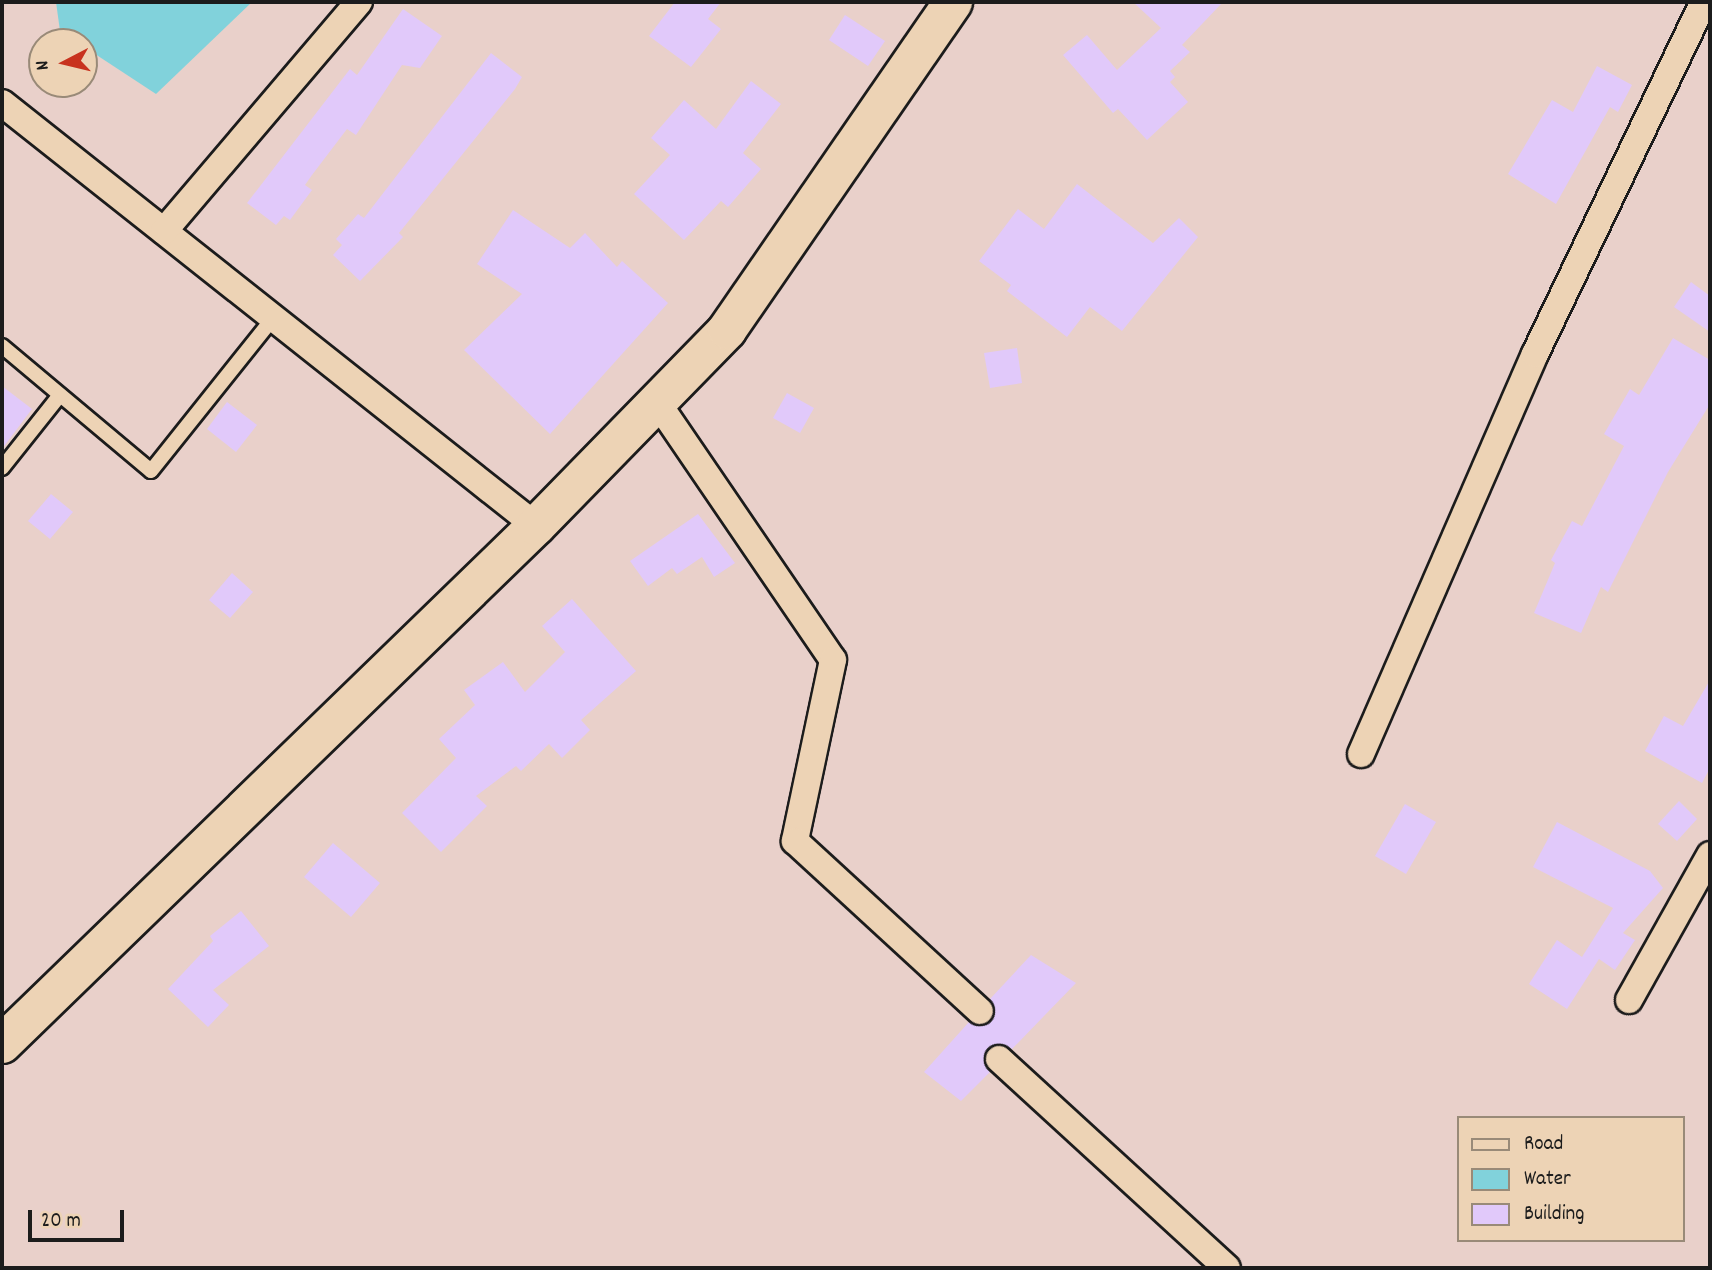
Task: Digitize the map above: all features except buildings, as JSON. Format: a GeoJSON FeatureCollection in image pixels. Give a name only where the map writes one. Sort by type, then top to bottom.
{"type":"FeatureCollection","features":[{"type":"Feature","properties":{"kind":"main road"},"geometry":{"type":"LineString","coordinates":[[2,1044],[536,526],[727,330],[953,2]]}},
{"type":"Feature","properties":{"kind":"street"},"geometry":{"type":"LineString","coordinates":[[164,231],[359,2]]}},
{"type":"Feature","properties":{"kind":"street"},"geometry":{"type":"LineString","coordinates":[[1361,754],[1535,354],[1704,2]]}},
{"type":"Feature","properties":{"kind":"street"},"geometry":{"type":"LineString","coordinates":[[2,104],[536,526]]}},
{"type":"Feature","properties":{"kind":"street"},"geometry":{"type":"LineString","coordinates":[[657,402],[833,660],[794,841],[980,1011]]}},
{"type":"Feature","properties":{"kind":"street"},"geometry":{"type":"LineString","coordinates":[[1629,1000],[1710,855]]}},
{"type":"Feature","properties":{"kind":"street"},"geometry":{"type":"LineString","coordinates":[[999,1059],[1227,1268]]}},
{"type":"Feature","properties":{"kind":"lane"},"geometry":{"type":"LineString","coordinates":[[2,346],[152,471],[273,318]]}},
{"type":"Feature","properties":{"kind":"lane"},"geometry":{"type":"LineString","coordinates":[[2,468],[60,395]]}},
{"type":"Feature","properties":{"kind":"water"},"geometry":{"type":"Polygon","coordinates":[[[56,2],[252,2],[156,94],[98,56],[98,28],[60,28],[56,2]]]}}]}
